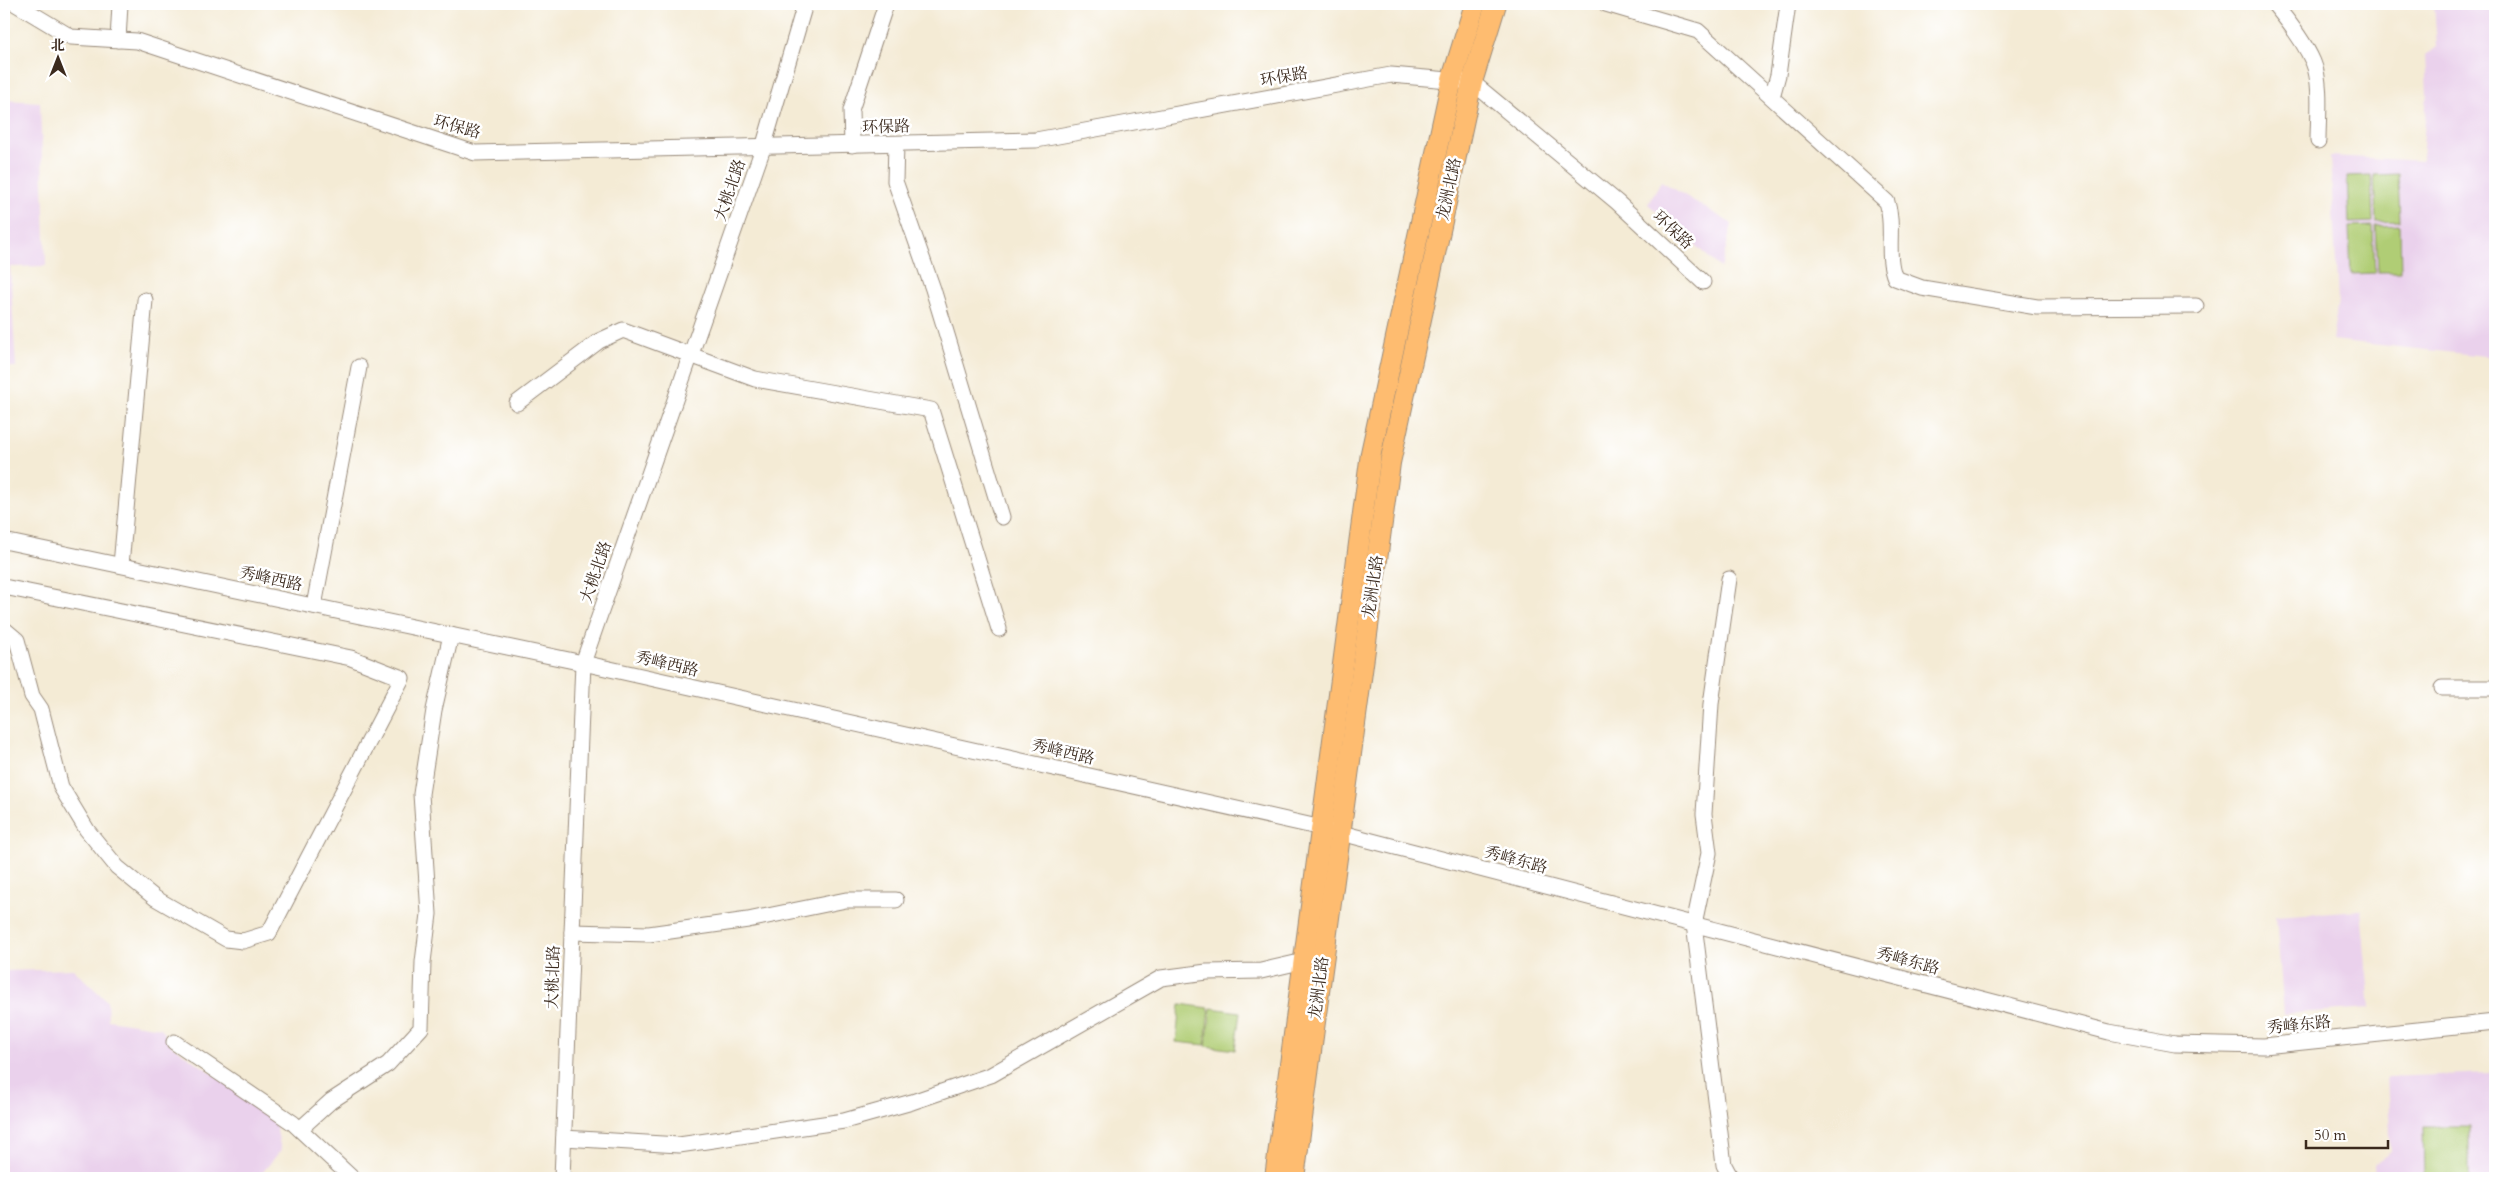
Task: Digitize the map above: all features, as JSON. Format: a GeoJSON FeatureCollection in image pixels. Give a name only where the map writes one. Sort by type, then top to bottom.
{"type":"FeatureCollection","features":[{"type":"Feature","properties":{"kind":"main road","name":"龙洲北路"},"geometry":{"type":"LineString","coordinates":[[1294,1178],[1370,453],[1452,79],[1475,4]]}},
{"type":"Feature","properties":{"kind":"main road","name":"龙洲北路"},"geometry":{"type":"LineString","coordinates":[[1275,1178],[1304,961],[1330,830],[1390,463],[1472,82],[1496,4]]}},
{"type":"Feature","properties":{"kind":"street","name":"环保路"},"geometry":{"type":"LineString","coordinates":[[16,4],[71,37],[137,41],[475,153],[763,148],[1036,140],[1392,75],[1472,82],[1617,202],[1703,282]]}},
{"type":"Feature","properties":{"kind":"street"},"geometry":{"type":"LineString","coordinates":[[118,40],[120,4]]}},
{"type":"Feature","properties":{"kind":"street","name":"大桃北路"},"geometry":{"type":"LineString","coordinates":[[562,1178],[583,663],[763,148],[805,4]]}},
{"type":"Feature","properties":{"kind":"street"},"geometry":{"type":"LineString","coordinates":[[852,145],[851,110],[886,4]]}},
{"type":"Feature","properties":{"kind":"street"},"geometry":{"type":"LineString","coordinates":[[1606,4],[1698,31],[1887,202],[1892,216],[1891,269],[1895,278],[1922,288],[2037,307],[2196,306]]}},
{"type":"Feature","properties":{"kind":"street"},"geometry":{"type":"LineString","coordinates":[[1772,97],[1778,75],[1788,4]]}},
{"type":"Feature","properties":{"kind":"street"},"geometry":{"type":"LineString","coordinates":[[2274,4],[2297,33],[2314,64],[2318,95],[2318,141]]}},
{"type":"Feature","properties":{"kind":"street"},"geometry":{"type":"LineString","coordinates":[[896,144],[895,181],[933,289],[1002,517]]}},
{"type":"Feature","properties":{"kind":"street"},"geometry":{"type":"LineString","coordinates":[[121,565],[145,300]]}},
{"type":"Feature","properties":{"kind":"street"},"geometry":{"type":"LineString","coordinates":[[517,403],[599,341],[623,330],[755,379],[931,410],[999,628]]}},
{"type":"Feature","properties":{"kind":"street"},"geometry":{"type":"LineString","coordinates":[[314,606],[359,367]]}},
{"type":"Feature","properties":{"kind":"street","name":"秀峰西路"},"geometry":{"type":"LineString","coordinates":[[4,541],[583,663],[1330,830]]}},
{"type":"Feature","properties":{"kind":"street"},"geometry":{"type":"LineString","coordinates":[[1729,578],[1711,704],[1704,814],[1709,853],[1694,924],[1724,1165],[1731,1178]]}},
{"type":"Feature","properties":{"kind":"street"},"geometry":{"type":"LineString","coordinates":[[4,587],[351,658],[402,678],[269,933],[243,941],[226,939],[155,898],[117,867],[87,830],[61,787],[41,709],[32,696],[17,640],[4,629]]}},
{"type":"Feature","properties":{"kind":"street"},"geometry":{"type":"LineString","coordinates":[[300,1129],[332,1101],[388,1064],[421,1028],[423,962],[429,914],[421,794],[434,710],[451,635]]}},
{"type":"Feature","properties":{"kind":"street"},"geometry":{"type":"LineString","coordinates":[[2442,688],[2495,688]]}},
{"type":"Feature","properties":{"kind":"street","name":"秀峰东路"},"geometry":{"type":"LineString","coordinates":[[1330,830],[2109,1032],[2175,1044],[2264,1046],[2495,1022]]}},
{"type":"Feature","properties":{"kind":"street"},"geometry":{"type":"LineString","coordinates":[[572,932],[650,934],[748,920],[846,900],[896,900]]}},
{"type":"Feature","properties":{"kind":"street"},"geometry":{"type":"LineString","coordinates":[[564,1138],[679,1145],[844,1121],[912,1102],[991,1075],[1161,978],[1208,972],[1261,972],[1304,961]]}},
{"type":"Feature","properties":{"kind":"street"},"geometry":{"type":"LineString","coordinates":[[174,1042],[300,1129],[352,1178]]}},
{"type":"Feature","properties":{"kind":"shaded area"},"geometry":{"type":"Polygon","coordinates":[[[2434,4],[2495,4],[2495,357],[2332,340],[2338,300],[2330,156],[2422,161],[2427,93],[2425,56],[2437,47],[2434,4]]]}},
{"type":"Feature","properties":{"kind":"shaded area"},"geometry":{"type":"Polygon","coordinates":[[[4,8],[7,10],[4,100],[4,8]]]}},
{"type":"Feature","properties":{"kind":"shaded area"},"geometry":{"type":"Polygon","coordinates":[[[4,100],[40,102],[46,266],[10,267],[16,367],[4,367],[4,100]]]}},
{"type":"Feature","properties":{"kind":"shaded area"},"geometry":{"type":"Polygon","coordinates":[[[1661,181],[1732,224],[1721,268],[1648,204],[1661,181]]]}},
{"type":"Feature","properties":{"kind":"shaded area"},"geometry":{"type":"Polygon","coordinates":[[[2361,910],[2370,1008],[2284,1014],[2276,916],[2361,910]]]}},
{"type":"Feature","properties":{"kind":"shaded area"},"geometry":{"type":"Polygon","coordinates":[[[73,969],[107,1001],[108,1020],[161,1028],[171,1045],[274,1116],[281,1150],[258,1178],[4,1178],[4,971],[73,969]]]}},
{"type":"Feature","properties":{"kind":"shaded area"},"geometry":{"type":"Polygon","coordinates":[[[2491,1039],[2495,1039],[2495,1178],[2376,1178],[2375,1163],[2391,1152],[2387,1077],[2491,1073],[2491,1039]]]}},
{"type":"Feature","properties":{"kind":"green space"},"geometry":{"type":"Polygon","coordinates":[[[2398,174],[2400,221],[2376,222],[2374,175],[2398,174]]]}},
{"type":"Feature","properties":{"kind":"green space"},"geometry":{"type":"Polygon","coordinates":[[[2371,175],[2373,222],[2349,223],[2347,176],[2371,175]]]}},
{"type":"Feature","properties":{"kind":"green space"},"geometry":{"type":"Polygon","coordinates":[[[2400,225],[2401,272],[2378,272],[2376,226],[2400,225]]]}},
{"type":"Feature","properties":{"kind":"green space"},"geometry":{"type":"Polygon","coordinates":[[[2373,226],[2375,273],[2351,274],[2349,227],[2373,226]]]}},
{"type":"Feature","properties":{"kind":"green space"},"geometry":{"type":"Polygon","coordinates":[[[1180,1004],[1209,1008],[1205,1045],[1176,1042],[1180,1004]]]}},
{"type":"Feature","properties":{"kind":"green space"},"geometry":{"type":"Polygon","coordinates":[[[1211,1008],[1240,1012],[1235,1050],[1206,1046],[1211,1008]]]}},
{"type":"Feature","properties":{"kind":"green space"},"geometry":{"type":"Polygon","coordinates":[[[2423,1127],[2469,1127],[2469,1178],[2424,1178],[2423,1127]]]}}]}
